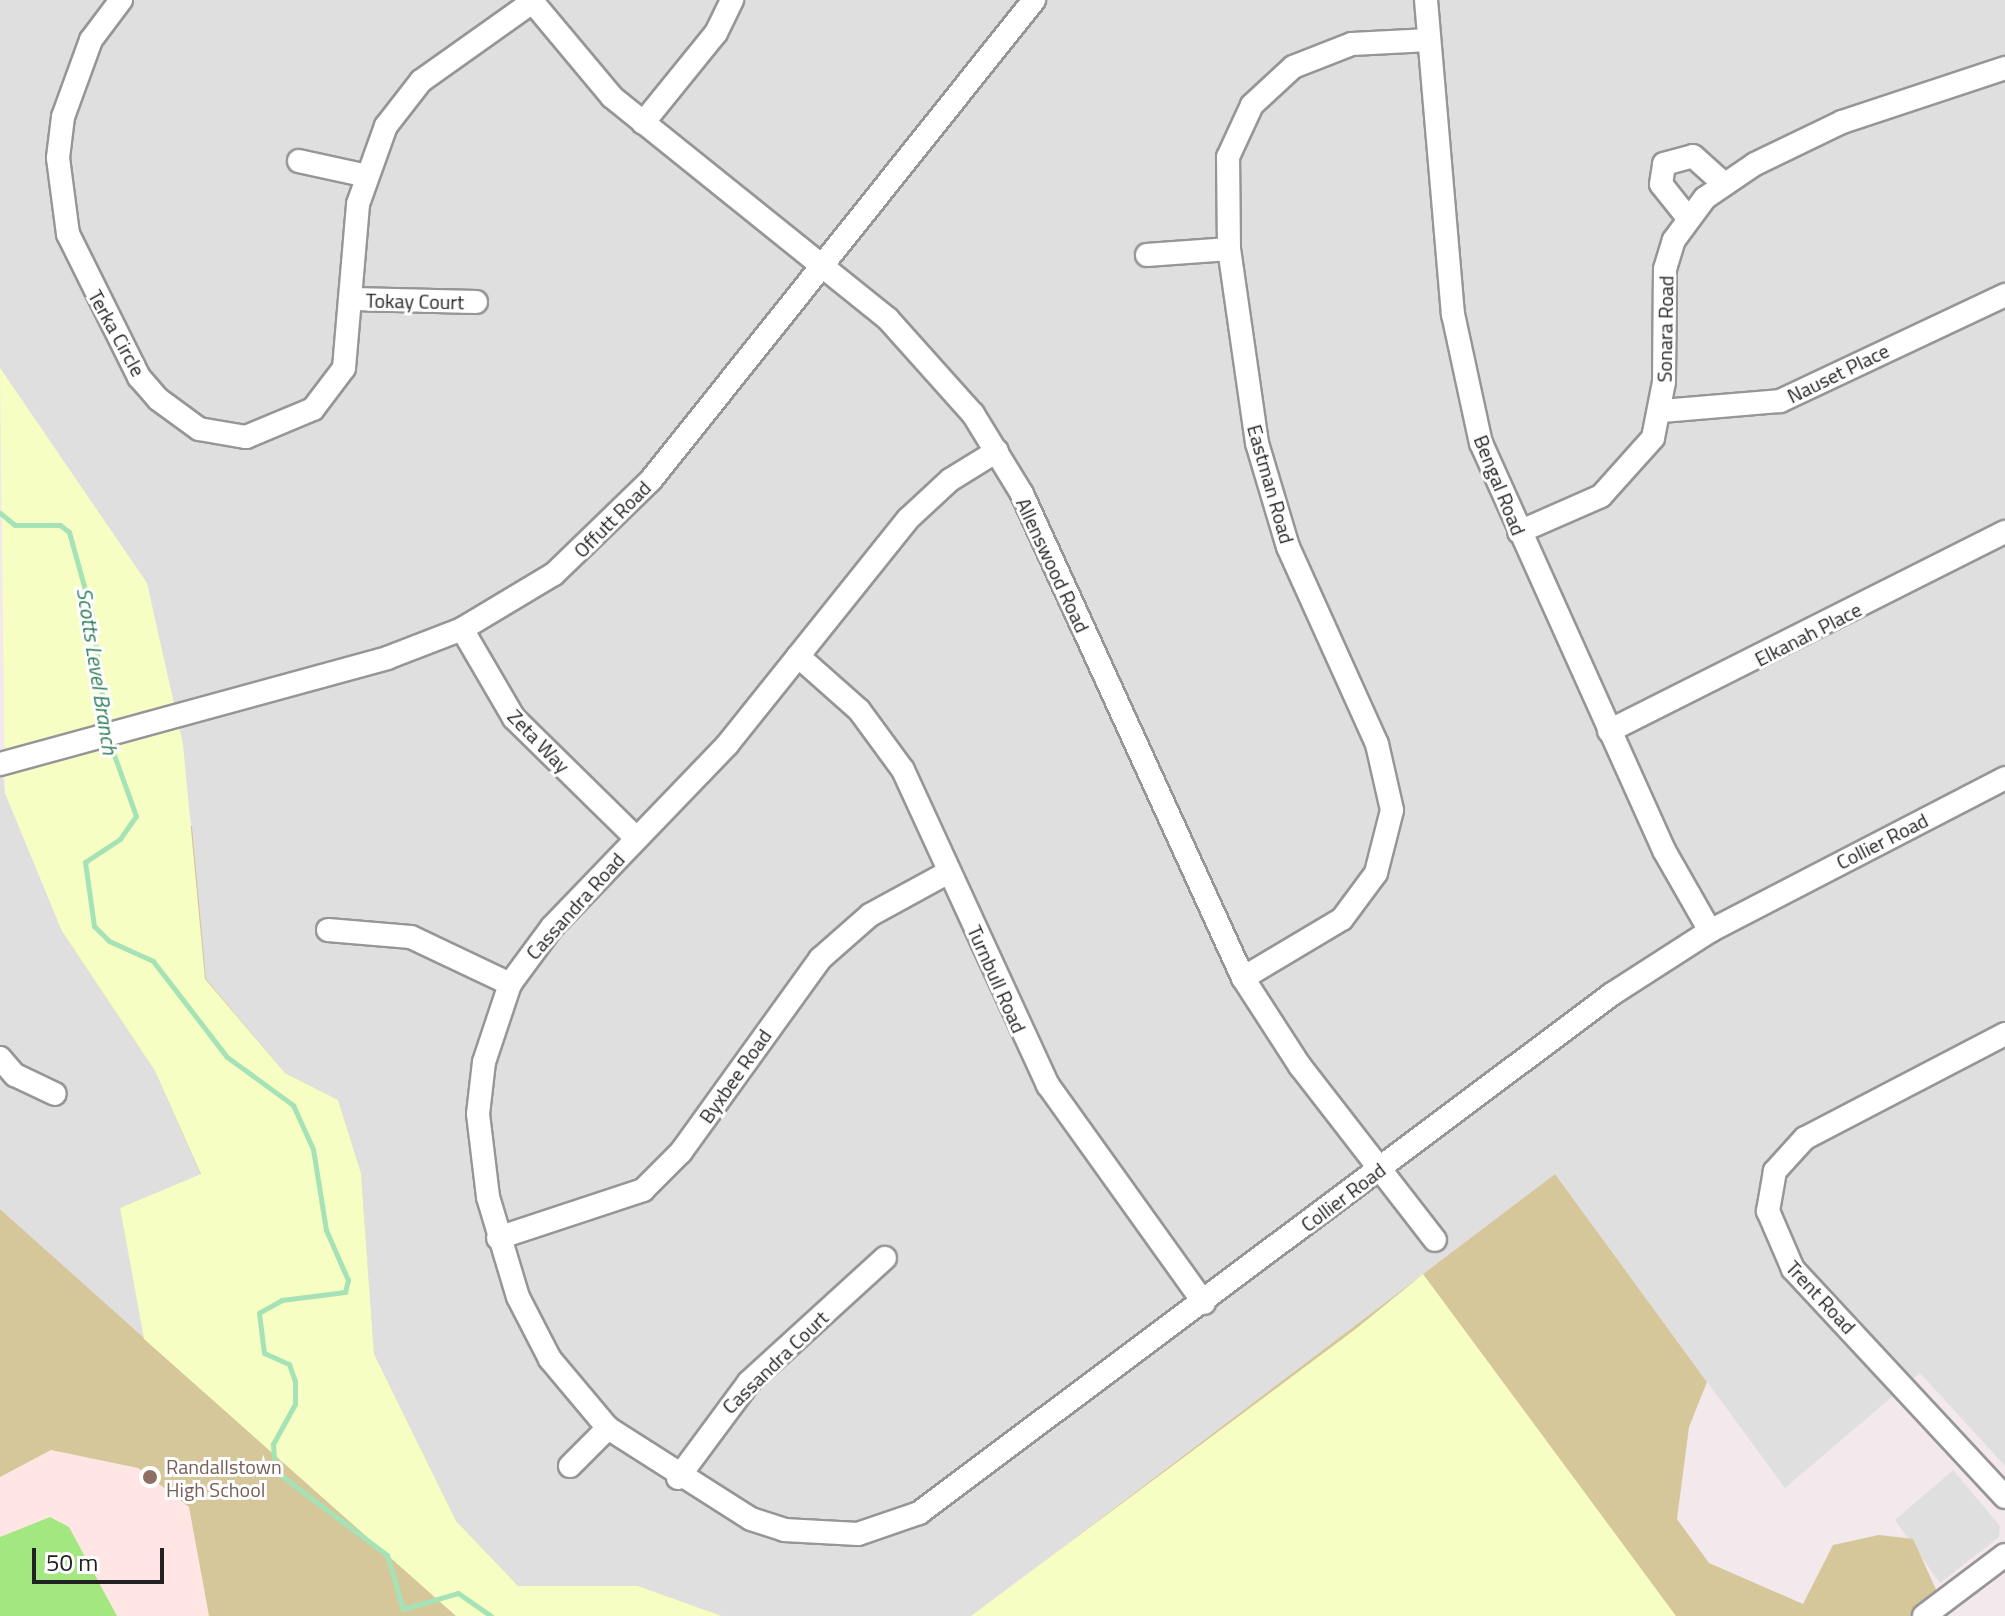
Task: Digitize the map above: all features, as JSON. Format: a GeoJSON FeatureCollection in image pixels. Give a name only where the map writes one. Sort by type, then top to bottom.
{"type":"FeatureCollection","features":[{"type":"Feature","properties":{"kind":"street","name":"Terka Circle"},"geometry":{"type":"LineString","coordinates":[[121,0],[76,75],[58,158],[72,245],[139,377],[199,429],[269,433],[333,388],[351,343],[363,175],[386,126],[421,81],[532,1]]}},
{"type":"Feature","properties":{"kind":"street"},"geometry":{"type":"LineString","coordinates":[[643,123],[716,33],[732,0]]}},
{"type":"Feature","properties":{"kind":"street","name":"Offutt Road"},"geometry":{"type":"LineString","coordinates":[[0,764],[341,672],[462,629],[554,574],[619,516],[1034,0]]}},
{"type":"Feature","properties":{"kind":"street","name":"Bengal Road"},"geometry":{"type":"LineString","coordinates":[[1426,0],[1460,361],[1481,443],[1609,731],[1710,931]]}},
{"type":"Feature","properties":{"kind":"street","name":"Allenswood Road"},"geometry":{"type":"LineString","coordinates":[[532,1],[583,67],[643,123],[821,264],[917,347],[997,451],[1243,978],[1435,1240]]}},
{"type":"Feature","properties":{"kind":"street","name":"Eastman Road"},"geometry":{"type":"LineString","coordinates":[[1243,978],[1342,919],[1376,873],[1392,810],[1377,744],[1288,547],[1257,443],[1229,249],[1228,157],[1236,128],[1271,84],[1321,51],[1429,40]]}},
{"type":"Feature","properties":{"kind":"street","name":"Sonara Road"},"geometry":{"type":"LineString","coordinates":[[1519,532],[1578,510],[1625,478],[1661,411],[1661,294],[1674,240],[1688,218],[1723,183],[1882,105],[2005,68]]}},
{"type":"Feature","properties":{"kind":"street"},"geometry":{"type":"LineString","coordinates":[[1688,218],[1661,184],[1664,164],[1693,156],[1723,183]]}},
{"type":"Feature","properties":{"kind":"street"},"geometry":{"type":"LineString","coordinates":[[299,161],[363,175]]}},
{"type":"Feature","properties":{"kind":"street"},"geometry":{"type":"LineString","coordinates":[[1147,255],[1229,249]]}},
{"type":"Feature","properties":{"kind":"street","name":"Nauset Place"},"geometry":{"type":"LineString","coordinates":[[1661,411],[1780,401],[2005,295]]}},
{"type":"Feature","properties":{"kind":"street","name":"Tokay Court"},"geometry":{"type":"LineString","coordinates":[[354,299],[476,302]]}},
{"type":"Feature","properties":{"kind":"street","name":"Cassandra Road"},"geometry":{"type":"LineString","coordinates":[[678,1478],[608,1428],[544,1349],[498,1238],[478,1114],[484,1062],[510,984],[552,927],[727,745],[928,497],[997,451]]}},
{"type":"Feature","properties":{"kind":"street","name":"Elkanah Place"},"geometry":{"type":"LineString","coordinates":[[1609,731],[2005,532]]}},
{"type":"Feature","properties":{"kind":"street","name":"Zeta Way"},"geometry":{"type":"LineString","coordinates":[[462,629],[514,718],[636,838]]}},
{"type":"Feature","properties":{"kind":"street","name":"Turnbull Road"},"geometry":{"type":"LineString","coordinates":[[798,656],[879,733],[949,872],[1048,1085],[1204,1303]]}},
{"type":"Feature","properties":{"kind":"street","name":"Collier Road"},"geometry":{"type":"LineString","coordinates":[[678,1478],[722,1506],[784,1530],[858,1534],[891,1526],[950,1495],[1612,994],[1710,931],[2005,778]]}},
{"type":"Feature","properties":{"kind":"street","name":"Byxbee Road"},"geometry":{"type":"LineString","coordinates":[[498,1238],[643,1190],[681,1152],[820,959],[882,907],[949,872]]}},
{"type":"Feature","properties":{"kind":"street"},"geometry":{"type":"LineString","coordinates":[[328,930],[411,937],[510,984]]}},
{"type":"Feature","properties":{"kind":"street","name":"Trent Road"},"geometry":{"type":"LineString","coordinates":[[2005,1034],[1805,1138],[1775,1171],[1768,1211],[1793,1269],[2005,1497]]}},
{"type":"Feature","properties":{"kind":"street"},"geometry":{"type":"LineString","coordinates":[[0,1058],[15,1075],[55,1094]]}},
{"type":"Feature","properties":{"kind":"street","name":"Cassandra Court"},"geometry":{"type":"LineString","coordinates":[[678,1478],[749,1382],[885,1258]]}},
{"type":"Feature","properties":{"kind":"street"},"geometry":{"type":"LineString","coordinates":[[570,1466],[608,1428]]}},
{"type":"Feature","properties":{"kind":"street"},"geometry":{"type":"LineString","coordinates":[[1924,1616],[2005,1555]]}},
{"type":"Feature","properties":{"kind":"shaded area"},"geometry":{"type":"Polygon","coordinates":[[[0,0],[2005,0],[2005,1466],[1920,1373],[1785,1488],[1555,1174],[971,1616],[722,1616],[638,1586],[518,1586],[456,1521],[374,1354],[361,1173],[338,1100],[285,1073],[205,979],[192,826],[140,583],[0,368],[0,0]]]}},
{"type":"Feature","properties":{"kind":"shaded area"},"geometry":{"type":"Polygon","coordinates":[[[0,757],[5,793],[62,931],[155,1071],[202,1175],[120,1208],[144,1339],[0,1209],[0,757]]]}},
{"type":"Feature","properties":{"kind":"shaded area"},"geometry":{"type":"Polygon","coordinates":[[[192,826],[206,979],[285,1073],[338,1100],[361,1173],[374,1354],[456,1521],[518,1586],[638,1586],[722,1616],[209,1616],[189,1507],[138,1468],[51,1450],[0,1477],[0,1209],[144,1338],[120,1208],[201,1175],[155,1071],[62,931],[82,835],[192,826]]]}},
{"type":"Feature","properties":{"kind":"shaded area"},"geometry":{"type":"Polygon","coordinates":[[[1555,1174],[1707,1382],[1689,1427],[1677,1519],[1709,1563],[1803,1604],[1833,1545],[1879,1535],[1913,1539],[1948,1616],[972,1616],[1555,1174]]]}},
{"type":"Feature","properties":{"kind":"shaded area","name":"Randallstown High School"},"geometry":{"type":"Polygon","coordinates":[[[0,1209],[144,1339],[456,1616],[0,1616],[0,1209]]]}},
{"type":"Feature","properties":{"kind":"shaded area"},"geometry":{"type":"Polygon","coordinates":[[[1953,1470],[2000,1526],[1999,1537],[1940,1583],[1895,1520],[1953,1470]]]}},
{"type":"Feature","properties":{"kind":"green space"},"geometry":{"type":"Polygon","coordinates":[[[0,368],[147,583],[183,744],[205,979],[285,1073],[338,1100],[361,1173],[374,1354],[456,1521],[518,1586],[638,1586],[722,1616],[456,1616],[144,1339],[120,1208],[201,1174],[155,1071],[62,931],[5,793],[0,368]]]}},
{"type":"Feature","properties":{"kind":"green space"},"geometry":{"type":"Polygon","coordinates":[[[1423,1274],[1676,1616],[971,1616],[1357,1328],[1423,1274]]]}},
{"type":"Feature","properties":{"kind":"green space"},"geometry":{"type":"Polygon","coordinates":[[[50,1517],[69,1527],[117,1616],[0,1616],[0,1537],[50,1517]]]}},
{"type":"Feature","properties":{"kind":"waterway","name":"Scotts Level Branch"},"geometry":{"type":"LineString","coordinates":[[0,513],[15,525],[60,525],[69,532],[92,615],[106,727]]}},
{"type":"Feature","properties":{"kind":"waterway","name":"Scotts Level Branch"},"geometry":{"type":"LineString","coordinates":[[109,741],[136,816],[120,839],[85,862],[94,926],[109,941],[153,961],[227,1057],[293,1105],[313,1149],[326,1230],[348,1280],[345,1292],[282,1300],[259,1313],[264,1353],[289,1364],[295,1381],[295,1404],[273,1444],[275,1471],[387,1555],[403,1609],[458,1593],[491,1616]]}},
{"type":"Feature","properties":{"kind":"place","name":"Randallstown High School"},"geometry":{"type":"Point","coordinates":[150,1477]}}]}
